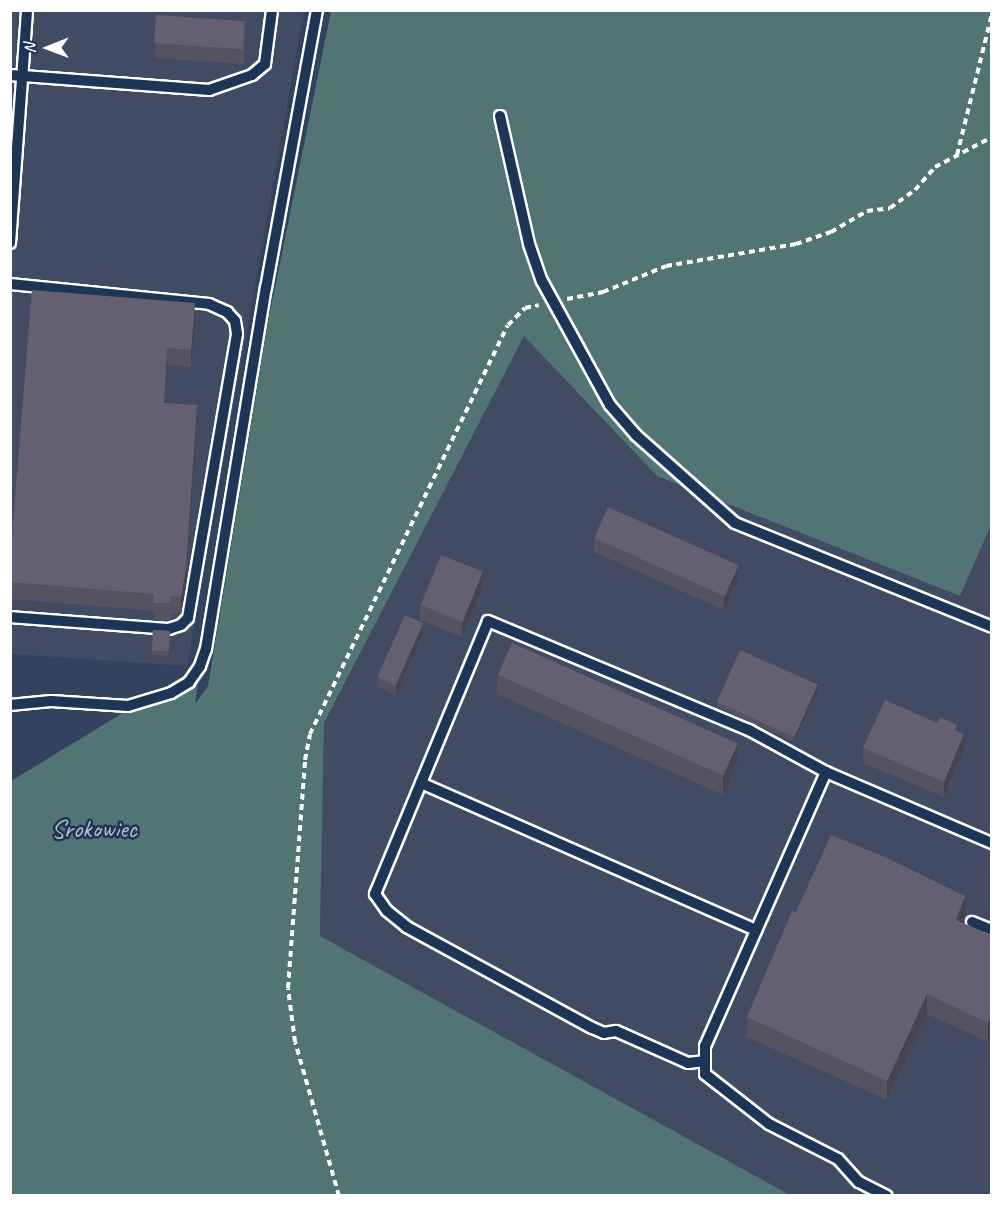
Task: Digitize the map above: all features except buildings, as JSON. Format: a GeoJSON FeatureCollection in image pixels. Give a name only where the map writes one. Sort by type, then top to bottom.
{"type":"FeatureCollection","features":[{"type":"Feature","properties":{"kind":"lane"},"geometry":{"type":"LineString","coordinates":[[10,243],[27,10]]}},
{"type":"Feature","properties":{"kind":"lane"},"geometry":{"type":"LineString","coordinates":[[10,75],[209,90],[252,75],[265,64],[272,10]]}},
{"type":"Feature","properties":{"kind":"lane"},"geometry":{"type":"LineString","coordinates":[[10,705],[51,701],[128,706],[171,693],[189,682],[200,666],[206,649],[266,288],[316,10]]}},
{"type":"Feature","properties":{"kind":"lane"},"geometry":{"type":"LineString","coordinates":[[500,116],[529,244],[542,281],[610,405],[636,435],[735,523],[992,627]]}},
{"type":"Feature","properties":{"kind":"lane"},"geometry":{"type":"LineString","coordinates":[[10,284],[209,304],[227,312],[235,321],[237,334],[188,618],[181,625],[169,629],[10,616]]}},
{"type":"Feature","properties":{"kind":"lane"},"geometry":{"type":"LineString","coordinates":[[705,1061],[688,1063],[616,1031],[604,1033],[592,1028],[407,927],[387,911],[375,894],[488,621],[750,730],[826,772],[992,843]]}},
{"type":"Feature","properties":{"kind":"lane"},"geometry":{"type":"LineString","coordinates":[[826,772],[705,1046],[705,1074],[769,1124],[838,1159],[859,1182],[887,1196]]}},
{"type":"Feature","properties":{"kind":"lane"},"geometry":{"type":"LineString","coordinates":[[421,783],[756,930]]}},
{"type":"Feature","properties":{"kind":"lane"},"geometry":{"type":"LineString","coordinates":[[972,922],[992,930]]}},
{"type":"Feature","properties":{"kind":"path"},"geometry":{"type":"LineString","coordinates":[[957,156],[992,14]]}},
{"type":"Feature","properties":{"kind":"path"},"geometry":{"type":"LineString","coordinates":[[339,1196],[295,1042],[288,988],[305,760],[310,734],[508,325],[525,308],[603,292],[666,266],[796,244],[831,232],[867,211],[890,208],[915,190],[935,167],[992,137]]}},
{"type":"Feature","properties":{"kind":"shaded area"},"geometry":{"type":"Polygon","coordinates":[[[10,11],[304,11],[187,666],[11,654],[10,11]]]}},
{"type":"Feature","properties":{"kind":"shaded area"},"geometry":{"type":"Polygon","coordinates":[[[524,335],[657,476],[960,596],[991,525],[991,1195],[790,1195],[320,936],[324,723],[524,335]]]}},
{"type":"Feature","properties":{"kind":"green space","name":"Srokowiec"},"geometry":{"type":"Polygon","coordinates":[[[331,11],[991,11],[991,525],[960,596],[657,476],[524,336],[324,723],[320,936],[790,1195],[11,1196],[11,781],[200,666],[195,704],[208,686],[268,322],[331,11]]]}}]}
